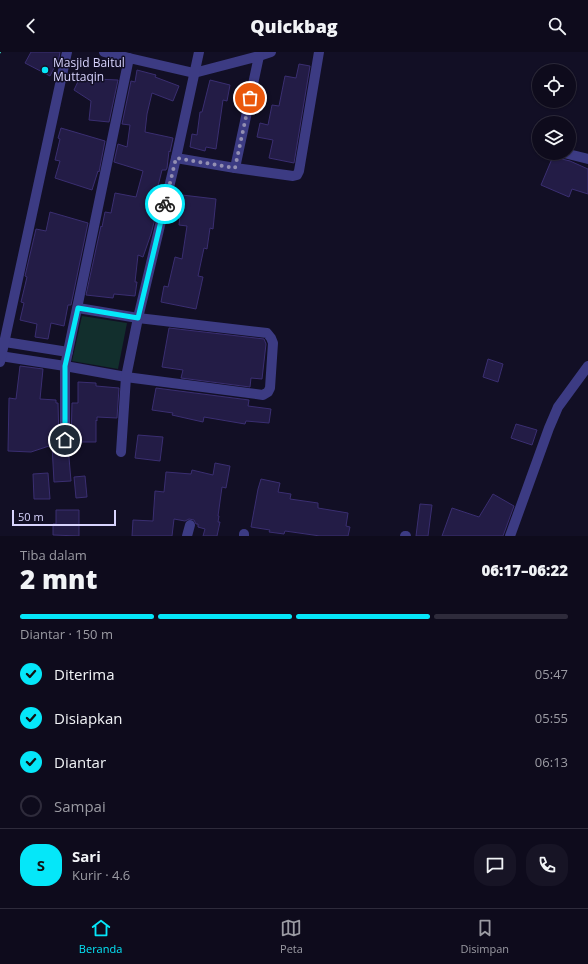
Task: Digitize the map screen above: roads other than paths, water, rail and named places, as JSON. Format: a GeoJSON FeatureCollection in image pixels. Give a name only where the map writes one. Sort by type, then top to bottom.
{"type":"FeatureCollection","features":[{"type":"Feature","properties":{"kind":"street"},"geometry":{"type":"LineString","coordinates":[[67,52],[1,358],[65,366],[126,377],[263,395],[268,392],[270,388],[273,343],[267,333],[138,318],[78,308]]}},
{"type":"Feature","properties":{"kind":"street"},"geometry":{"type":"LineString","coordinates":[[104,52],[194,73],[271,52]]}},
{"type":"Feature","properties":{"kind":"street"},"geometry":{"type":"LineString","coordinates":[[121,452],[126,377],[138,318],[176,158],[198,52]]}},
{"type":"Feature","properties":{"kind":"street"},"geometry":{"type":"LineString","coordinates":[[176,158],[235,168],[293,176],[297,175],[299,171],[319,52]]}},
{"type":"Feature","properties":{"kind":"street"},"geometry":{"type":"LineString","coordinates":[[235,168],[259,56]]}},
{"type":"Feature","properties":{"kind":"street"},"geometry":{"type":"LineString","coordinates":[[65,440],[65,366],[129,58]]}},
{"type":"Feature","properties":{"kind":"street"},"geometry":{"type":"LineString","coordinates":[[576,156],[588,159]]}},
{"type":"Feature","properties":{"kind":"street"},"geometry":{"type":"LineString","coordinates":[[5,342],[68,352]]}},
{"type":"Feature","properties":{"kind":"street"},"geometry":{"type":"LineString","coordinates":[[510,536],[558,407],[588,366]]}},
{"type":"Feature","properties":{"kind":"street"},"geometry":{"type":"LineString","coordinates":[[187,536],[190,525]]}},
{"type":"Feature","properties":{"kind":"place","name":"Masjid Baitul Muttaqin"},"geometry":{"type":"Point","coordinates":[45,70]}}]}
